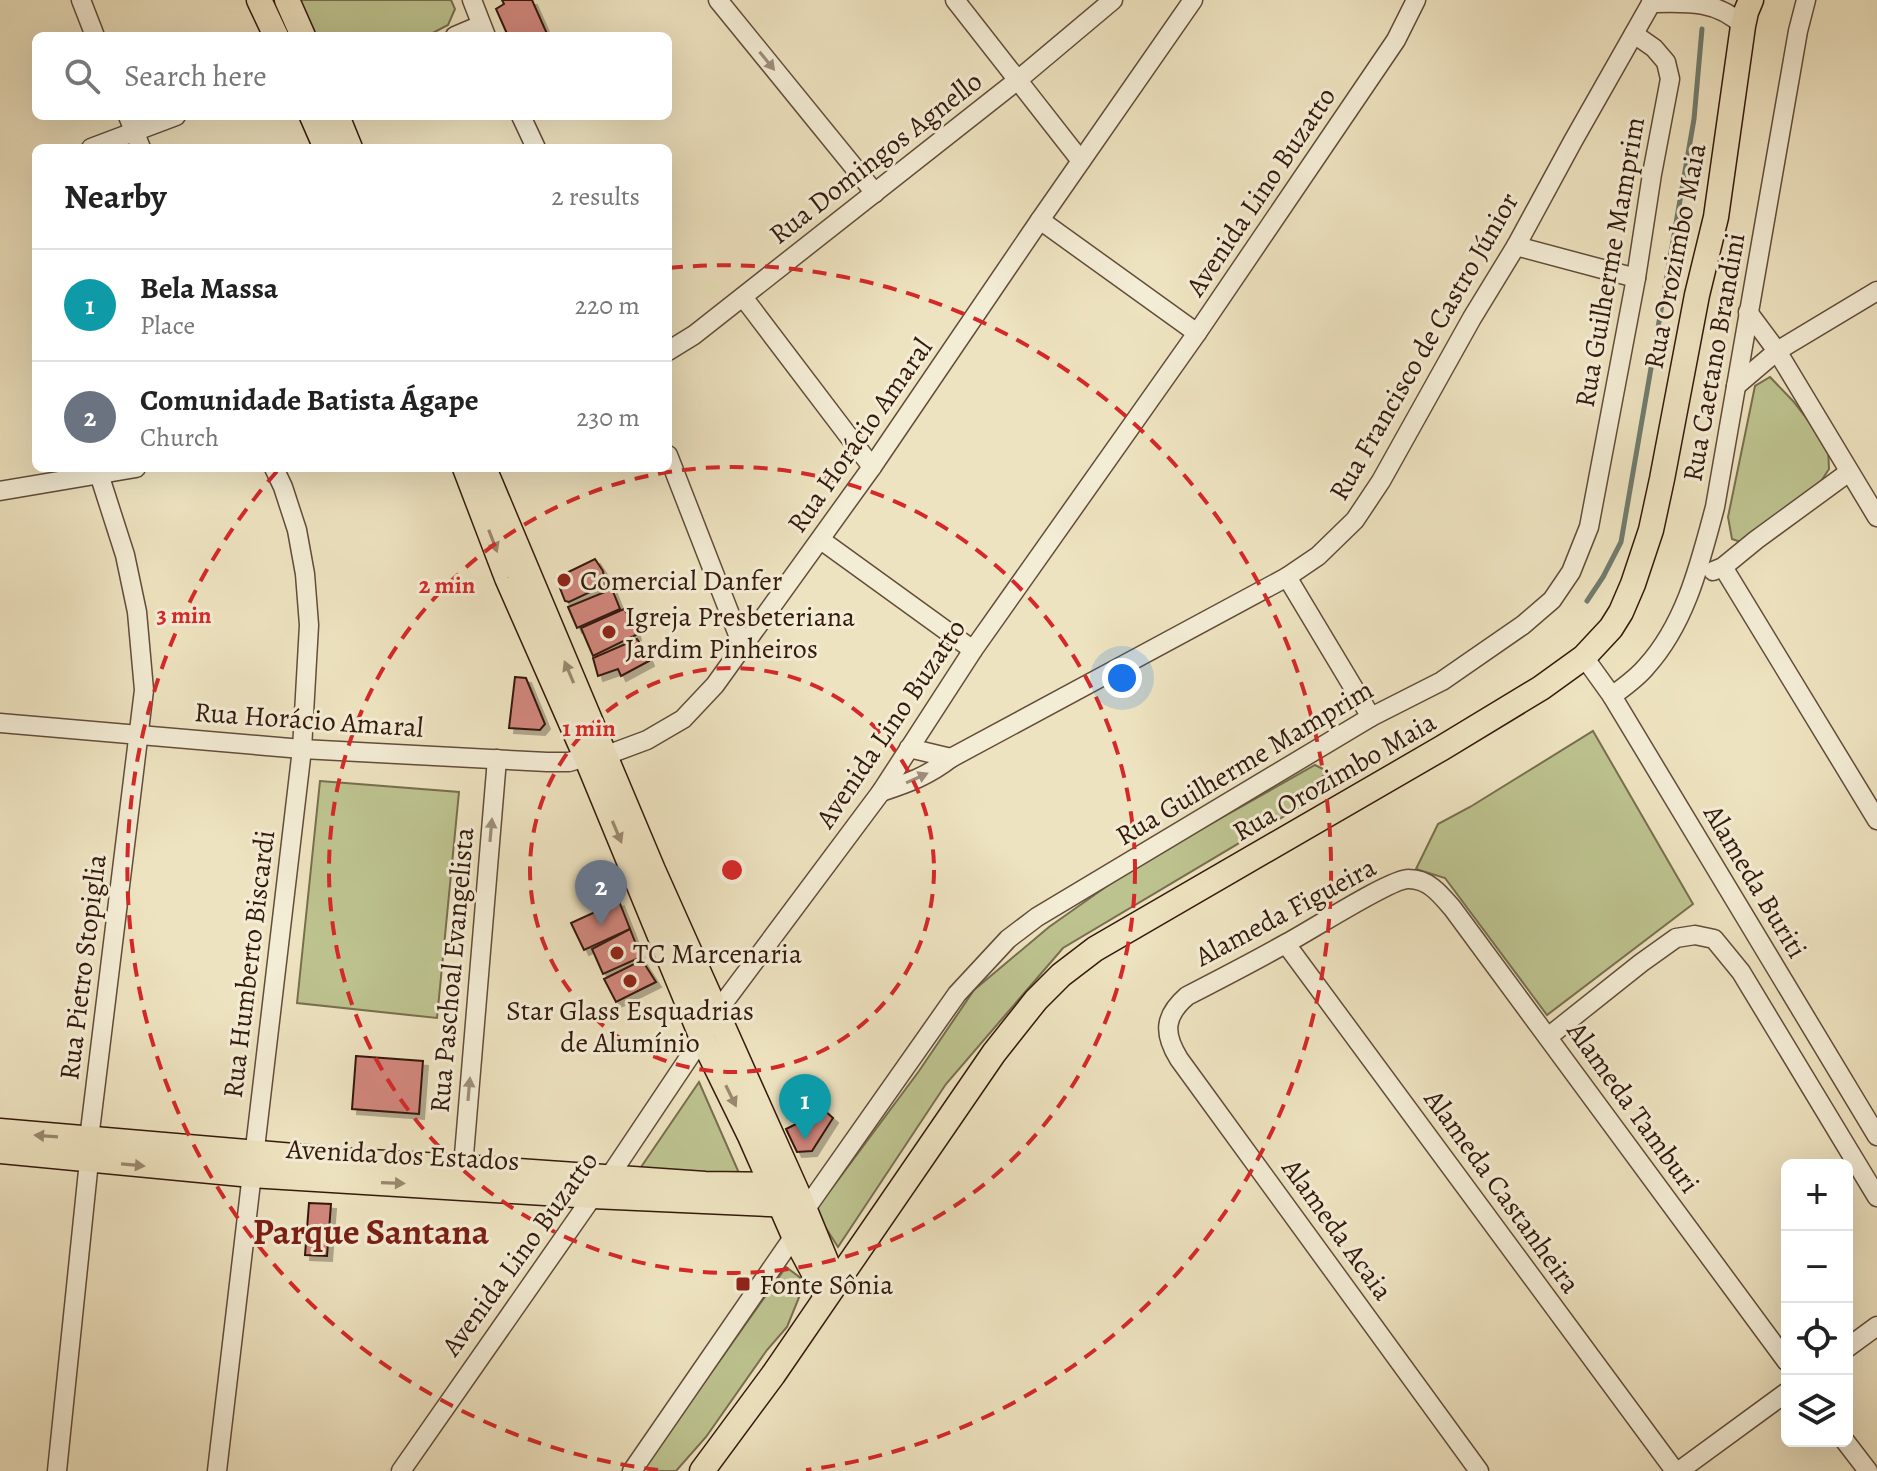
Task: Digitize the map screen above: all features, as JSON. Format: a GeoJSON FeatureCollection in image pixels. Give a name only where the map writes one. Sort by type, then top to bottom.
{"type":"FeatureCollection","features":[{"type":"Feature","properties":{"kind":"main road"},"geometry":{"type":"LineString","coordinates":[[259,0],[274,32]]}},
{"type":"Feature","properties":{"kind":"main road"},"geometry":{"type":"LineString","coordinates":[[287,0],[301,32]]}},
{"type":"Feature","properties":{"kind":"main road","name":"Rua Orozimbo Maia"},"geometry":{"type":"LineString","coordinates":[[702,1471],[773,1375],[994,1053],[1036,1000],[1061,975],[1095,949],[1541,688],[1584,657],[1611,628],[1633,584],[1651,530],[1697,295],[1716,217],[1746,9]]}},
{"type":"Feature","properties":{"kind":"main road"},"geometry":{"type":"LineString","coordinates":[[314,120],[324,144]]}},
{"type":"Feature","properties":{"kind":"main road"},"geometry":{"type":"LineString","coordinates":[[339,120],[348,144]]}},
{"type":"Feature","properties":{"kind":"main road"},"geometry":{"type":"LineString","coordinates":[[467,472],[507,578],[716,1013],[831,1290]]}},
{"type":"Feature","properties":{"kind":"main road"},"geometry":{"type":"LineString","coordinates":[[486,472],[702,1038],[750,1136],[791,1198],[794,1236],[831,1290]]}},
{"type":"Feature","properties":{"kind":"main road","name":"Avenida dos Estados"},"geometry":{"type":"LineString","coordinates":[[0,1131],[89,1150]]}},
{"type":"Feature","properties":{"kind":"main road","name":"Avenida dos Estados"},"geometry":{"type":"LineString","coordinates":[[0,1151],[89,1150],[253,1163],[352,1161],[462,1176],[601,1187],[705,1184],[791,1198]]}},
{"type":"Feature","properties":{"kind":"street"},"geometry":{"type":"LineString","coordinates":[[81,0],[93,32]]}},
{"type":"Feature","properties":{"kind":"street"},"geometry":{"type":"LineString","coordinates":[[472,0],[483,31]]}},
{"type":"Feature","properties":{"kind":"street"},"geometry":{"type":"LineString","coordinates":[[718,0],[875,193]]}},
{"type":"Feature","properties":{"kind":"street"},"geometry":{"type":"LineString","coordinates":[[955,0],[1081,161]]}},
{"type":"Feature","properties":{"kind":"street","name":"Rua Domingos Agnello"},"geometry":{"type":"LineString","coordinates":[[672,349],[694,335],[875,193],[1113,0]]}},
{"type":"Feature","properties":{"kind":"street","name":"Rua Horácio Amaral"},"geometry":{"type":"LineString","coordinates":[[0,723],[302,749],[569,762],[647,740],[683,719],[715,685],[821,540],[1193,0]]}},
{"type":"Feature","properties":{"kind":"street","name":"Avenida Lino Buzatto"},"geometry":{"type":"LineString","coordinates":[[401,1471],[601,1187],[716,1013],[881,792],[973,650],[1197,333],[1396,40],[1416,0]]}},
{"type":"Feature","properties":{"kind":"street","name":"Rua Caetano Brandini"},"geometry":{"type":"LineString","coordinates":[[1612,696],[1645,669],[1664,644],[1696,577],[1715,507],[1806,0]]}},
{"type":"Feature","properties":{"kind":"street"},"geometry":{"type":"LineString","coordinates":[[1652,2],[1708,4],[1735,16],[1746,9]]}},
{"type":"Feature","properties":{"kind":"street","name":"Rua Francisco de Castro Júnior"},"geometry":{"type":"LineString","coordinates":[[881,792],[918,780],[951,758],[1287,577],[1318,556],[1355,520],[1381,481],[1516,246],[1652,2]]}},
{"type":"Feature","properties":{"kind":"street","name":"Rua Guilherme Mamprim"},"geometry":{"type":"LineString","coordinates":[[791,1198],[957,994],[1008,939],[1037,917],[1371,717],[1442,681],[1523,625],[1552,600],[1571,572],[1589,527],[1670,79],[1666,62],[1654,48],[1634,34]]}},
{"type":"Feature","properties":{"kind":"street"},"geometry":{"type":"LineString","coordinates":[[102,144],[166,120]]}},
{"type":"Feature","properties":{"kind":"street"},"geometry":{"type":"LineString","coordinates":[[523,120],[534,144]]}},
{"type":"Feature","properties":{"kind":"street"},"geometry":{"type":"LineString","coordinates":[[1040,220],[1197,333]]}},
{"type":"Feature","properties":{"kind":"street"},"geometry":{"type":"LineString","coordinates":[[1516,246],[1636,278]]}},
{"type":"Feature","properties":{"kind":"street"},"geometry":{"type":"LineString","coordinates":[[1736,386],[1777,351],[1877,291]]}},
{"type":"Feature","properties":{"kind":"street"},"geometry":{"type":"LineString","coordinates":[[743,297],[872,467]]}},
{"type":"Feature","properties":{"kind":"street"},"geometry":{"type":"LineString","coordinates":[[1748,312],[1777,351],[1877,517]]}},
{"type":"Feature","properties":{"kind":"street"},"geometry":{"type":"LineString","coordinates":[[672,465],[742,645]]}},
{"type":"Feature","properties":{"kind":"street"},"geometry":{"type":"LineString","coordinates":[[0,491],[111,472]]}},
{"type":"Feature","properties":{"kind":"street","name":"Rua Humberto Biscardi"},"geometry":{"type":"LineString","coordinates":[[217,1471],[302,749],[309,625],[305,574],[297,530],[276,472]]}},
{"type":"Feature","properties":{"kind":"street"},"geometry":{"type":"LineString","coordinates":[[1696,577],[1723,567],[1849,472]]}},
{"type":"Feature","properties":{"kind":"street","name":"Rua Pietro Stopiglia"},"geometry":{"type":"LineString","coordinates":[[57,1471],[89,1150],[144,690],[137,612],[125,555],[99,474]]}},
{"type":"Feature","properties":{"kind":"street"},"geometry":{"type":"LineString","coordinates":[[821,540],[973,650]]}},
{"type":"Feature","properties":{"kind":"street"},"geometry":{"type":"LineString","coordinates":[[1723,567],[1877,820]]}},
{"type":"Feature","properties":{"kind":"street"},"geometry":{"type":"LineString","coordinates":[[1287,577],[1371,717]]}},
{"type":"Feature","properties":{"kind":"street","name":"Alameda Buriti"},"geometry":{"type":"LineString","coordinates":[[1584,657],[1612,696],[1877,1136]]}},
{"type":"Feature","properties":{"kind":"street"},"geometry":{"type":"LineString","coordinates":[[909,748],[951,758]]}},
{"type":"Feature","properties":{"kind":"street","name":"Rua Paschoal Evangelista"},"geometry":{"type":"LineString","coordinates":[[462,1176],[497,759]]}},
{"type":"Feature","properties":{"kind":"street","name":"Alameda Figueira"},"geometry":{"type":"LineString","coordinates":[[1170,1014],[1187,996],[1383,888],[1407,878],[1435,888]]}},
{"type":"Feature","properties":{"kind":"street","name":"Alameda Tamburi"},"geometry":{"type":"LineString","coordinates":[[1435,888],[1781,1354]]}},
{"type":"Feature","properties":{"kind":"street"},"geometry":{"type":"LineString","coordinates":[[1548,1037],[1676,938],[1695,935],[1714,939],[1741,972],[1877,1197]]}},
{"type":"Feature","properties":{"kind":"street","name":"Alameda Castanheira"},"geometry":{"type":"LineString","coordinates":[[1286,944],[1677,1471]]}},
{"type":"Feature","properties":{"kind":"street","name":"Alameda Acaia"},"geometry":{"type":"LineString","coordinates":[[1170,1014],[1171,1045],[1179,1059],[1479,1471]]}},
{"type":"Feature","properties":{"kind":"street"},"geometry":{"type":"LineString","coordinates":[[632,1471],[794,1236]]}},
{"type":"Feature","properties":{"kind":"street"},"geometry":{"type":"LineString","coordinates":[[1853,1344],[1877,1326]]}},
{"type":"Feature","properties":{"kind":"street"},"geometry":{"type":"LineString","coordinates":[[1677,1471],[1781,1396]]}},
{"type":"Feature","properties":{"kind":"street"},"geometry":{"type":"LineString","coordinates":[[1850,1447],[1868,1471]]}},
{"type":"Feature","properties":{"kind":"green space"},"geometry":{"type":"Polygon","coordinates":[[[296,0],[451,0],[455,9],[448,25],[435,32],[311,32],[296,0]]]}},
{"type":"Feature","properties":{"kind":"green space"},"geometry":{"type":"Polygon","coordinates":[[[1770,377],[1828,446],[1829,469],[1814,492],[1743,543],[1732,539],[1728,517],[1755,386],[1770,377]]]}},
{"type":"Feature","properties":{"kind":"green space"},"geometry":{"type":"Polygon","coordinates":[[[1593,731],[1693,904],[1547,1015],[1445,878],[1416,869],[1438,824],[1593,731]]]}},
{"type":"Feature","properties":{"kind":"green space"},"geometry":{"type":"Polygon","coordinates":[[[1315,765],[1345,780],[1063,948],[946,1084],[838,1247],[815,1211],[919,1071],[974,990],[1049,927],[1134,867],[1315,765]]]}},
{"type":"Feature","properties":{"kind":"green space"},"geometry":{"type":"Polygon","coordinates":[[[320,781],[459,792],[437,1018],[297,1003],[320,781]]]}},
{"type":"Feature","properties":{"kind":"green space"},"geometry":{"type":"Polygon","coordinates":[[[699,1082],[739,1173],[637,1173],[699,1082]]]}},
{"type":"Feature","properties":{"kind":"green space"},"geometry":{"type":"Polygon","coordinates":[[[786,1267],[802,1279],[800,1295],[787,1327],[767,1350],[706,1437],[676,1471],[644,1468],[786,1267]]]}},
{"type":"Feature","properties":{"kind":"building"},"geometry":{"type":"Polygon","coordinates":[[[502,0],[532,0],[546,32],[506,32],[496,9],[504,4],[502,0]]]}},
{"type":"Feature","properties":{"kind":"building"},"geometry":{"type":"Polygon","coordinates":[[[595,559],[603,571],[605,585],[569,602],[565,601],[556,578],[595,559]]]}},
{"type":"Feature","properties":{"kind":"building"},"geometry":{"type":"Polygon","coordinates":[[[612,589],[620,609],[577,628],[568,607],[612,589]]]}},
{"type":"Feature","properties":{"kind":"building","name":"Igreja Presbeteriana Jardim Pinheiros"},"geometry":{"type":"Polygon","coordinates":[[[624,609],[636,635],[593,656],[581,628],[624,609]]]}},
{"type":"Feature","properties":{"kind":"building"},"geometry":{"type":"Polygon","coordinates":[[[637,639],[649,661],[621,676],[618,669],[598,676],[593,658],[637,639]]]}},
{"type":"Feature","properties":{"kind":"building"},"geometry":{"type":"Polygon","coordinates":[[[515,677],[526,678],[545,724],[540,730],[509,728],[515,677]]]}},
{"type":"Feature","properties":{"kind":"building"},"geometry":{"type":"Polygon","coordinates":[[[619,901],[630,929],[584,950],[571,923],[619,901]]]}},
{"type":"Feature","properties":{"kind":"building","name":"TC Marcenaria"},"geometry":{"type":"Polygon","coordinates":[[[630,929],[641,957],[603,974],[592,949],[630,929]]]}},
{"type":"Feature","properties":{"kind":"building","name":"Star Glass Esquadrias de Alumínio"},"geometry":{"type":"Polygon","coordinates":[[[642,960],[656,982],[616,1002],[604,979],[642,960]]]}},
{"type":"Feature","properties":{"kind":"building"},"geometry":{"type":"Polygon","coordinates":[[[356,1056],[423,1061],[419,1114],[352,1109],[356,1056]]]}},
{"type":"Feature","properties":{"kind":"building"},"geometry":{"type":"Polygon","coordinates":[[[824,1110],[833,1118],[812,1151],[797,1152],[786,1129],[824,1110]]]}},
{"type":"Feature","properties":{"kind":"building"},"geometry":{"type":"Polygon","coordinates":[[[309,1203],[331,1204],[327,1256],[305,1255],[309,1203]]]}},
{"type":"Feature","properties":{"kind":"waterway"},"geometry":{"type":"LineString","coordinates":[[1587,601],[1621,542],[1694,119],[1702,29]]}},
{"type":"Feature","properties":{"kind":"place","name":"Comercial Danfer"},"geometry":{"type":"Point","coordinates":[564,580]}},
{"type":"Feature","properties":{"kind":"place","name":"Igreja Presbeteriana Jardim Pinheiros"},"geometry":{"type":"Point","coordinates":[609,632]}},
{"type":"Feature","properties":{"kind":"place","name":"Comunidade Batista Ágape"},"geometry":{"type":"Point","coordinates":[601,926]}},
{"type":"Feature","properties":{"kind":"place","name":"TC Marcenaria"},"geometry":{"type":"Point","coordinates":[617,953]}},
{"type":"Feature","properties":{"kind":"place","name":"Star Glass Esquadrias de Alumínio"},"geometry":{"type":"Point","coordinates":[630,981]}},
{"type":"Feature","properties":{"kind":"place","name":"Bela Massa"},"geometry":{"type":"Point","coordinates":[805,1140]}},
{"type":"Feature","properties":{"kind":"place","name":"Fonte Sônia"},"geometry":{"type":"Point","coordinates":[743,1284]}},
{"type":"Feature","properties":{"kind":"district","name":"Parque Santana"},"geometry":{"type":"Point","coordinates":[371,1231]}}]}
